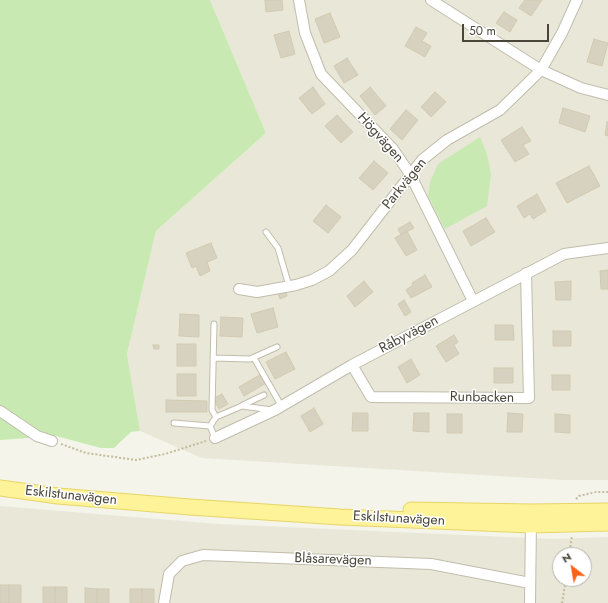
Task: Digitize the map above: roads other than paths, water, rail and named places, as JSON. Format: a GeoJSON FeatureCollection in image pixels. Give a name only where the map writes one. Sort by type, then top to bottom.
{"type":"FeatureCollection","features":[{"type":"Feature","properties":{"kind":"main road","name":"Eskilstunavägen"},"geometry":{"type":"LineString","coordinates":[[0,488],[58,496],[190,507],[608,523]]}},
{"type":"Feature","properties":{"kind":"main road","name":"Eskilstunavägen"},"geometry":{"type":"LineString","coordinates":[[531,519],[608,511]]}},
{"type":"Feature","properties":{"kind":"street","name":"Högvägen"},"geometry":{"type":"LineString","coordinates":[[299,0],[305,33],[321,74],[392,149],[410,174],[473,301]]}},
{"type":"Feature","properties":{"kind":"street"},"geometry":{"type":"LineString","coordinates":[[431,0],[541,70],[581,88],[608,95]]}},
{"type":"Feature","properties":{"kind":"street","name":"Parkvägen"},"geometry":{"type":"LineString","coordinates":[[239,290],[257,292],[289,286],[312,280],[330,270],[352,250],[422,160],[447,140],[500,110],[541,70],[562,33],[577,0]]}},
{"type":"Feature","properties":{"kind":"street","name":"Råbyvägen"},"geometry":{"type":"LineString","coordinates":[[215,438],[278,408],[352,365],[564,254],[608,248]]}},
{"type":"Feature","properties":{"kind":"street","name":"Runbacken"},"geometry":{"type":"LineString","coordinates":[[352,365],[371,396],[529,398],[526,273]]}},
{"type":"Feature","properties":{"kind":"street"},"geometry":{"type":"LineString","coordinates":[[0,411],[37,436],[52,441]]}},
{"type":"Feature","properties":{"kind":"street"},"geometry":{"type":"LineString","coordinates":[[530,603],[531,519]]}},
{"type":"Feature","properties":{"kind":"street","name":"Blåsarevägen"},"geometry":{"type":"LineString","coordinates":[[164,603],[169,574],[182,561],[203,555],[431,564],[530,583]]}},
{"type":"Feature","properties":{"kind":"lane"},"geometry":{"type":"LineString","coordinates":[[266,232],[278,248],[289,286]]}},
{"type":"Feature","properties":{"kind":"lane"},"geometry":{"type":"LineString","coordinates":[[214,324],[212,410],[216,417]]}},
{"type":"Feature","properties":{"kind":"lane"},"geometry":{"type":"LineString","coordinates":[[213,358],[254,358],[277,347]]}},
{"type":"Feature","properties":{"kind":"lane"},"geometry":{"type":"LineString","coordinates":[[242,406],[278,408],[254,358]]}},
{"type":"Feature","properties":{"kind":"lane"},"geometry":{"type":"LineString","coordinates":[[210,426],[216,417],[264,395]]}},
{"type":"Feature","properties":{"kind":"lane"},"geometry":{"type":"LineString","coordinates":[[174,423],[210,426]]}},
{"type":"Feature","properties":{"kind":"lane"},"geometry":{"type":"LineString","coordinates":[[210,426],[215,438]]}}]}
